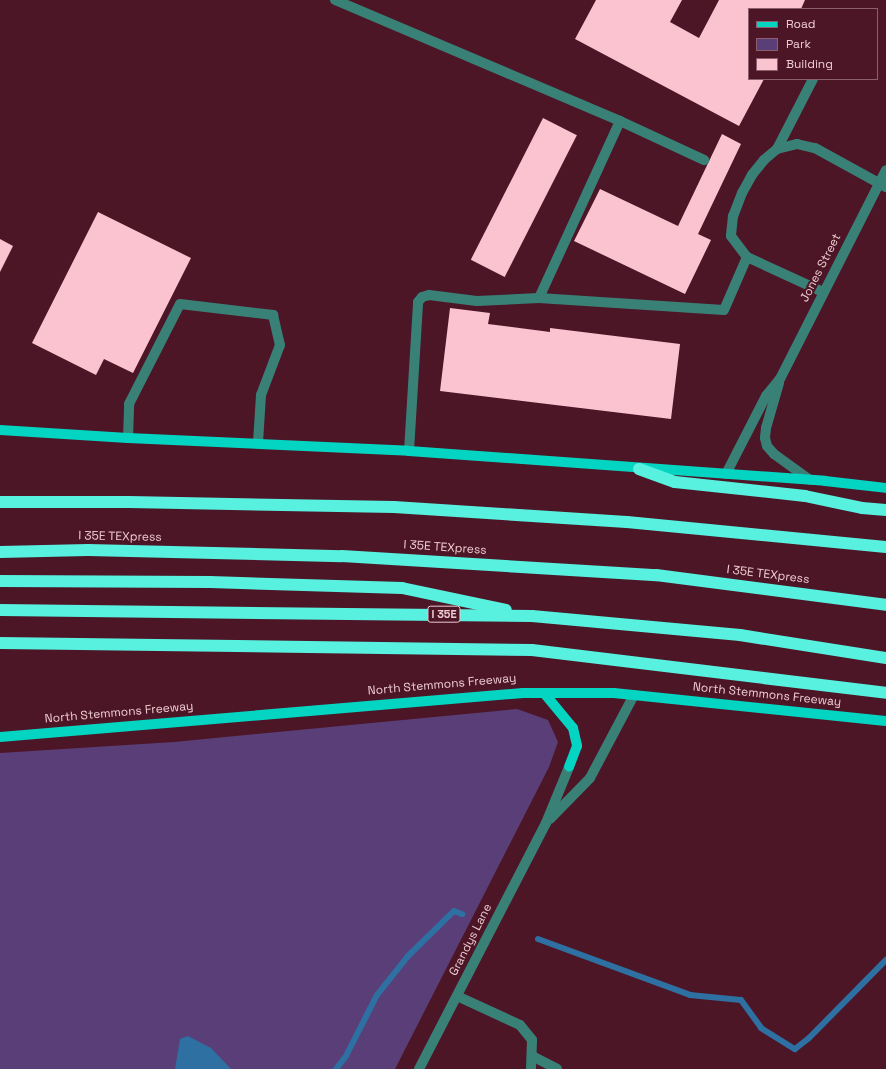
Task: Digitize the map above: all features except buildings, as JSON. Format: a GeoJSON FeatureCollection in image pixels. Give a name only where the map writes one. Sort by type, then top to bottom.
{"type":"FeatureCollection","features":[{"type":"Feature","properties":{"kind":"highway"},"geometry":{"type":"LineString","coordinates":[[639,469],[675,482],[805,496],[862,508],[886,510]]}},
{"type":"Feature","properties":{"kind":"highway"},"geometry":{"type":"LineString","coordinates":[[0,502],[129,502],[394,507],[627,522],[886,547]]}},
{"type":"Feature","properties":{"kind":"highway","name":"I 35E TEXpress"},"geometry":{"type":"LineString","coordinates":[[0,552],[88,550],[342,556],[656,575],[886,605]]}},
{"type":"Feature","properties":{"kind":"highway"},"geometry":{"type":"LineString","coordinates":[[0,581],[210,582],[402,588],[532,616]]}},
{"type":"Feature","properties":{"kind":"highway","name":"I 35E"},"geometry":{"type":"LineString","coordinates":[[0,610],[532,616],[740,635],[886,658]]}},
{"type":"Feature","properties":{"kind":"highway"},"geometry":{"type":"LineString","coordinates":[[0,643],[532,650],[886,693]]}},
{"type":"Feature","properties":{"kind":"main road"},"geometry":{"type":"LineString","coordinates":[[0,430],[128,438],[409,451],[639,469],[810,480],[886,488]]}},
{"type":"Feature","properties":{"kind":"main road"},"geometry":{"type":"LineString","coordinates":[[544,692],[573,728],[577,746],[569,767]]}},
{"type":"Feature","properties":{"kind":"main road","name":"North Stemmons Freeway"},"geometry":{"type":"LineString","coordinates":[[0,737],[515,693],[544,692],[614,693],[886,721]]}},
{"type":"Feature","properties":{"kind":"street"},"geometry":{"type":"LineString","coordinates":[[335,0],[620,121],[704,160]]}},
{"type":"Feature","properties":{"kind":"street"},"geometry":{"type":"LineString","coordinates":[[812,80],[777,149],[764,160],[752,174],[742,193],[733,216],[731,236],[747,256],[823,292]]}},
{"type":"Feature","properties":{"kind":"street"},"geometry":{"type":"LineString","coordinates":[[539,298],[620,121]]}},
{"type":"Feature","properties":{"kind":"street"},"geometry":{"type":"LineString","coordinates":[[777,149],[797,144],[815,148],[883,185]]}},
{"type":"Feature","properties":{"kind":"street","name":"Jones Street"},"geometry":{"type":"LineString","coordinates":[[810,480],[774,454],[767,446],[765,438],[766,428],[780,379],[823,292],[883,185],[886,170]]}},
{"type":"Feature","properties":{"kind":"street"},"geometry":{"type":"LineString","coordinates":[[409,451],[418,302],[422,297],[429,295],[477,301],[539,298],[724,310],[747,256]]}},
{"type":"Feature","properties":{"kind":"street"},"geometry":{"type":"LineString","coordinates":[[128,438],[129,404],[180,304],[273,315],[280,345],[261,395],[258,443]]}},
{"type":"Feature","properties":{"kind":"street","name":"Jones Street"},"geometry":{"type":"LineString","coordinates":[[726,474],[766,396],[780,379]]}},
{"type":"Feature","properties":{"kind":"street","name":"Grandys Lane"},"geometry":{"type":"LineString","coordinates":[[546,823],[590,778],[634,695]]}},
{"type":"Feature","properties":{"kind":"street","name":"Grandys Lane"},"geometry":{"type":"LineString","coordinates":[[419,1069],[546,823],[569,767]]}},
{"type":"Feature","properties":{"kind":"street"},"geometry":{"type":"LineString","coordinates":[[457,996],[520,1024],[532,1040],[531,1069]]}},
{"type":"Feature","properties":{"kind":"street"},"geometry":{"type":"LineString","coordinates":[[532,1056],[557,1069]]}},
{"type":"Feature","properties":{"kind":"green space"},"geometry":{"type":"Polygon","coordinates":[[[517,709],[548,720],[558,742],[549,767],[395,1069],[0,1069],[0,753],[174,742],[517,709]]]}},
{"type":"Feature","properties":{"kind":"water"},"geometry":{"type":"Polygon","coordinates":[[[188,1036],[211,1048],[231,1069],[175,1069],[180,1039],[188,1036]]]}},
{"type":"Feature","properties":{"kind":"waterway"},"geometry":{"type":"LineString","coordinates":[[336,1069],[346,1056],[377,995],[408,956],[454,911],[462,914]]}},
{"type":"Feature","properties":{"kind":"waterway"},"geometry":{"type":"LineString","coordinates":[[538,939],[690,995],[741,1000],[761,1028],[795,1049],[809,1038],[886,960]]}}]}
